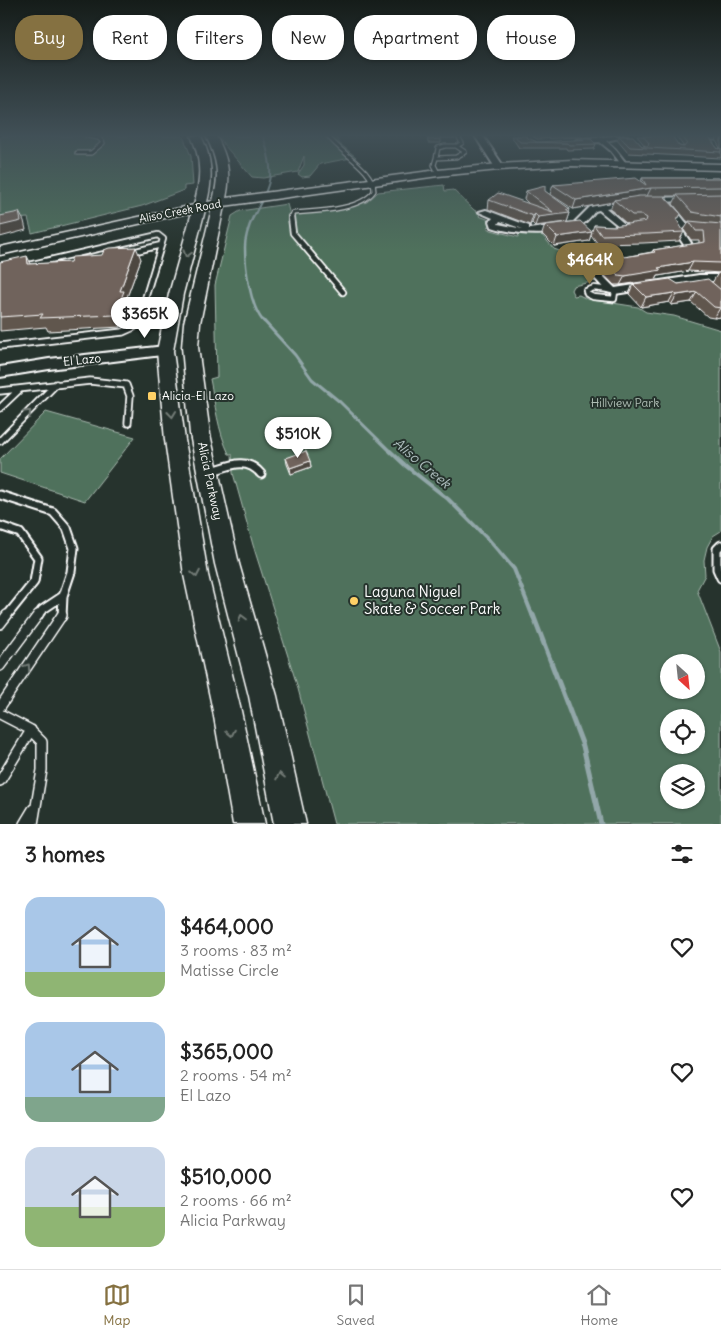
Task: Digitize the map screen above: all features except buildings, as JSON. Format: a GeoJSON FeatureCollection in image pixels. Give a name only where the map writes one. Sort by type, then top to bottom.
{"type":"FeatureCollection","features":[{"type":"Feature","properties":{"kind":"main road","name":"Alicia Parkway"},"geometry":{"type":"LineString","coordinates":[[206,174],[205,187],[217,204]]}},
{"type":"Feature","properties":{"kind":"main road","name":"Alicia Parkway"},"geometry":{"type":"LineString","coordinates":[[223,174],[224,180],[217,204],[194,314],[190,348],[200,434],[227,564],[263,696],[290,824]]}},
{"type":"Feature","properties":{"kind":"main road","name":"Aliso Creek Road"},"geometry":{"type":"LineString","coordinates":[[0,251],[217,204],[427,174]]}},
{"type":"Feature","properties":{"kind":"main road","name":"Alicia Parkway"},"geometry":{"type":"LineString","coordinates":[[217,204],[176,294],[165,351],[174,440],[196,575],[227,711],[249,824]]}},
{"type":"Feature","properties":{"kind":"street"},"geometry":{"type":"LineString","coordinates":[[644,200],[702,199]]}},
{"type":"Feature","properties":{"kind":"street"},"geometry":{"type":"LineString","coordinates":[[663,200],[684,225]]}},
{"type":"Feature","properties":{"kind":"street"},"geometry":{"type":"LineString","coordinates":[[483,212],[499,218],[494,223],[503,228],[516,232],[537,232],[577,220],[588,212],[600,207],[635,201]]}},
{"type":"Feature","properties":{"kind":"street"},"geometry":{"type":"LineString","coordinates":[[600,207],[628,228],[610,230]]}},
{"type":"Feature","properties":{"kind":"street"},"geometry":{"type":"LineString","coordinates":[[577,220],[587,230]]}},
{"type":"Feature","properties":{"kind":"street"},"geometry":{"type":"LineString","coordinates":[[687,243],[678,228],[684,225],[694,227]]}},
{"type":"Feature","properties":{"kind":"street"},"geometry":{"type":"LineString","coordinates":[[587,265],[612,290],[699,278],[721,278]]}},
{"type":"Feature","properties":{"kind":"street"},"geometry":{"type":"LineString","coordinates":[[699,278],[721,298]]}},
{"type":"Feature","properties":{"kind":"street","name":"El Lazo"},"geometry":{"type":"LineString","coordinates":[[0,372],[49,364],[165,351]]}},
{"type":"Feature","properties":{"kind":"lane"},"geometry":{"type":"LineString","coordinates":[[343,292],[293,233],[291,216],[293,214],[350,205],[367,199],[374,191],[372,182],[366,174]]}},
{"type":"Feature","properties":{"kind":"lane"},"geometry":{"type":"LineString","coordinates":[[0,346],[123,332],[134,327],[137,324],[163,239],[153,235],[18,267]]}},
{"type":"Feature","properties":{"kind":"lane"},"geometry":{"type":"LineString","coordinates":[[122,255],[161,245]]}},
{"type":"Feature","properties":{"kind":"lane"},"geometry":{"type":"LineString","coordinates":[[45,261],[47,270]]}},
{"type":"Feature","properties":{"kind":"lane"},"geometry":{"type":"LineString","coordinates":[[594,288],[612,290],[614,299],[610,300],[587,294],[586,291],[594,288]]}},
{"type":"Feature","properties":{"kind":"lane"},"geometry":{"type":"LineString","coordinates":[[0,392],[90,381],[126,385],[130,396],[128,423]]}},
{"type":"Feature","properties":{"kind":"lane"},"geometry":{"type":"LineString","coordinates":[[0,442],[56,384]]}},
{"type":"Feature","properties":{"kind":"lane"},"geometry":{"type":"LineString","coordinates":[[0,408],[20,389]]}},
{"type":"Feature","properties":{"kind":"lane"},"geometry":{"type":"LineString","coordinates":[[208,472],[239,463],[248,463],[255,465],[261,474]]}},
{"type":"Feature","properties":{"kind":"lane"},"geometry":{"type":"LineString","coordinates":[[0,495],[53,512],[67,528],[74,548],[71,572],[63,596],[62,616],[0,708]]}},
{"type":"Feature","properties":{"kind":"lane"},"geometry":{"type":"LineString","coordinates":[[0,526],[20,533],[38,558],[34,582],[0,624]]}},
{"type":"Feature","properties":{"kind":"lane"},"geometry":{"type":"LineString","coordinates":[[721,544],[717,549],[717,568],[721,578]]}},
{"type":"Feature","properties":{"kind":"lane"},"geometry":{"type":"LineString","coordinates":[[0,666],[42,610],[63,596]]}},
{"type":"Feature","properties":{"kind":"lane"},"geometry":{"type":"LineString","coordinates":[[0,714],[31,730],[42,742],[42,759],[33,824]]}},
{"type":"Feature","properties":{"kind":"lane"},"geometry":{"type":"LineString","coordinates":[[0,780],[31,730]]}},
{"type":"Feature","properties":{"kind":"lane"},"geometry":{"type":"LineString","coordinates":[[24,824],[36,805]]}},
{"type":"Feature","properties":{"kind":"green space"},"geometry":{"type":"Polygon","coordinates":[[[0,174],[192,174],[193,185],[184,186],[184,190],[142,206],[32,233],[28,218],[0,220],[0,174]]]}},
{"type":"Feature","properties":{"kind":"green space"},"geometry":{"type":"Polygon","coordinates":[[[250,174],[284,174],[263,178],[252,177],[250,174]]]}},
{"type":"Feature","properties":{"kind":"green space"},"geometry":{"type":"Polygon","coordinates":[[[299,174],[311,174],[310,176],[302,177],[299,174]]]}},
{"type":"Feature","properties":{"kind":"green space","name":"Hillview Park"},"geometry":{"type":"Polygon","coordinates":[[[444,185],[445,191],[453,190],[474,210],[480,213],[479,216],[490,220],[491,226],[487,227],[491,230],[518,237],[519,234],[541,234],[554,249],[579,258],[584,264],[582,266],[596,281],[573,286],[571,290],[574,296],[579,295],[587,299],[638,307],[646,312],[674,316],[721,330],[721,531],[713,536],[707,547],[704,560],[705,575],[697,590],[721,652],[721,824],[334,824],[297,685],[253,545],[233,473],[232,454],[229,454],[222,436],[210,379],[217,377],[215,285],[232,216],[240,211],[287,204],[290,215],[367,202],[378,192],[444,185]]]}},
{"type":"Feature","properties":{"kind":"green space"},"geometry":{"type":"Polygon","coordinates":[[[46,412],[135,437],[85,501],[0,473],[0,459],[46,412]]]}},
{"type":"Feature","properties":{"kind":"waterway","name":"Aliso Creek"},"geometry":{"type":"LineString","coordinates":[[253,218],[268,187],[270,174]]}},
{"type":"Feature","properties":{"kind":"waterway","name":"Aliso Creek"},"geometry":{"type":"LineString","coordinates":[[253,217],[246,239],[246,265],[255,307],[264,322]]}},
{"type":"Feature","properties":{"kind":"waterway","name":"Aliso Creek"},"geometry":{"type":"LineString","coordinates":[[263,320],[295,355],[312,379],[340,402],[391,452]]}},
{"type":"Feature","properties":{"kind":"waterway","name":"Aliso Creek"},"geometry":{"type":"LineString","coordinates":[[390,451],[448,499],[489,540],[514,569],[533,617]]}},
{"type":"Feature","properties":{"kind":"waterway","name":"Aliso Creek"},"geometry":{"type":"LineString","coordinates":[[533,615],[583,746],[601,824]]}},
{"type":"Feature","properties":{"kind":"place","name":"Alicia-El Lazo"},"geometry":{"type":"Point","coordinates":[152,396]}},
{"type":"Feature","properties":{"kind":"place","name":"Laguna Niguel Skate & Soccer Park"},"geometry":{"type":"Point","coordinates":[354,601]}}]}
